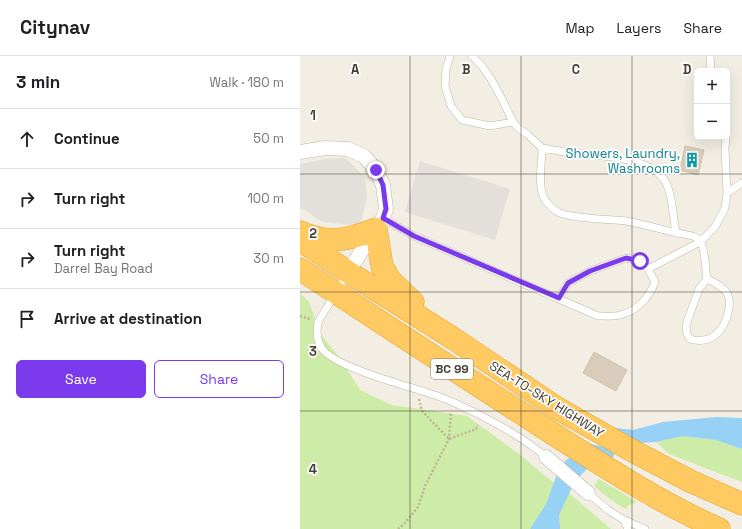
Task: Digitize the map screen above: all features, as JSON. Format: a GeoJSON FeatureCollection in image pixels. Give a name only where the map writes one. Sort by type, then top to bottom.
{"type":"FeatureCollection","features":[{"type":"Feature","properties":{"kind":"highway"},"geometry":{"type":"LineString","coordinates":[[300,232],[324,240],[341,240],[356,237],[379,223],[382,266],[390,280],[400,291],[454,339]]}},
{"type":"Feature","properties":{"kind":"highway","name":"SEA-TO-SKY HIGHWAY"},"geometry":{"type":"LineString","coordinates":[[300,240],[558,408],[631,450],[690,481],[742,504]]}},
{"type":"Feature","properties":{"kind":"highway","name":"SEA-TO-SKY HIGHWAY"},"geometry":{"type":"LineString","coordinates":[[300,269],[425,352],[604,466],[652,495],[719,529]]}},
{"type":"Feature","properties":{"kind":"street"},"geometry":{"type":"LineString","coordinates":[[300,152],[325,148],[348,149],[364,156],[376,170],[383,185],[386,209],[379,223],[348,272]]}},
{"type":"Feature","properties":{"kind":"street"},"geometry":{"type":"LineString","coordinates":[[546,457],[588,493]]}},
{"type":"Feature","properties":{"kind":"lane"},"geometry":{"type":"LineString","coordinates":[[450,56],[446,70],[445,86],[451,106],[462,120],[490,126],[513,122]]}},
{"type":"Feature","properties":{"kind":"lane"},"geometry":{"type":"LineString","coordinates":[[472,56],[482,66],[491,79],[513,122],[542,148],[628,160],[657,172],[663,178],[667,186],[676,233]]}},
{"type":"Feature","properties":{"kind":"lane"},"geometry":{"type":"LineString","coordinates":[[710,56],[711,68]]}},
{"type":"Feature","properties":{"kind":"lane"},"geometry":{"type":"LineString","coordinates":[[648,269],[700,242],[715,227],[725,208],[727,194],[726,140]]}},
{"type":"Feature","properties":{"kind":"lane"},"geometry":{"type":"LineString","coordinates":[[542,148],[542,190],[548,203],[554,209],[561,213],[575,216],[628,222],[695,236],[700,242],[705,259],[707,279],[699,289],[686,325],[687,334],[690,339],[697,341],[715,336],[722,330],[727,319],[730,305],[727,294],[717,283],[707,279]]}},
{"type":"Feature","properties":{"kind":"lane"},"geometry":{"type":"LineString","coordinates":[[727,194],[742,183]]}},
{"type":"Feature","properties":{"kind":"lane"},"geometry":{"type":"LineString","coordinates":[[379,223],[414,236],[598,316],[620,315],[640,306],[651,293],[655,282],[648,269],[640,261],[626,258],[590,271],[568,283],[559,298]]}},
{"type":"Feature","properties":{"kind":"lane"},"geometry":{"type":"LineString","coordinates":[[348,272],[318,322],[317,330],[319,342],[326,353],[343,364],[376,378],[452,401],[484,417],[531,444],[546,457]]}},
{"type":"Feature","properties":{"kind":"lane"},"geometry":{"type":"LineString","coordinates":[[588,493],[608,510],[624,520],[645,529]]}},
{"type":"Feature","properties":{"kind":"lane"},"geometry":{"type":"LineString","coordinates":[[624,520],[628,529]]}},
{"type":"Feature","properties":{"kind":"path"},"geometry":{"type":"LineString","coordinates":[[416,389],[422,411],[449,439]]}},
{"type":"Feature","properties":{"kind":"path"},"geometry":{"type":"LineString","coordinates":[[398,529],[418,507],[425,486],[449,439],[452,401]]}},
{"type":"Feature","properties":{"kind":"path"},"geometry":{"type":"LineString","coordinates":[[449,439],[476,429],[484,417]]}},
{"type":"Feature","properties":{"kind":"green space"},"geometry":{"type":"Polygon","coordinates":[[[300,293],[309,302],[322,336],[341,359],[360,390],[392,405],[467,416],[519,454],[554,483],[549,498],[561,509],[569,493],[611,529],[300,529],[300,293]]]}},
{"type":"Feature","properties":{"kind":"green space"},"geometry":{"type":"Polygon","coordinates":[[[683,436],[716,440],[742,449],[742,482],[669,454],[656,442],[683,436]]]}},
{"type":"Feature","properties":{"kind":"green space"},"geometry":{"type":"Polygon","coordinates":[[[599,478],[637,502],[629,505],[626,509],[612,501],[594,486],[599,478]]]}},
{"type":"Feature","properties":{"kind":"shaded area"},"geometry":{"type":"Polygon","coordinates":[[[345,158],[365,177],[367,198],[360,226],[322,222],[300,207],[300,164],[324,159],[345,158]]]}},
{"type":"Feature","properties":{"kind":"shaded area"},"geometry":{"type":"Polygon","coordinates":[[[420,161],[510,189],[495,240],[405,212],[420,161]]]}},
{"type":"Feature","properties":{"kind":"water"},"geometry":{"type":"Polygon","coordinates":[[[716,417],[742,418],[742,449],[716,440],[683,436],[656,442],[639,443],[615,451],[613,458],[589,467],[575,481],[559,515],[560,529],[530,529],[546,504],[558,471],[566,460],[574,456],[586,446],[591,444],[604,447],[616,428],[633,430],[663,422],[716,417]]]}},
{"type":"Feature","properties":{"kind":"building","name":"Showers, Laundry, Washrooms"},"geometry":{"type":"Polygon","coordinates":[[[685,146],[704,150],[698,175],[680,170],[685,146]]]}},
{"type":"Feature","properties":{"kind":"building"},"geometry":{"type":"Polygon","coordinates":[[[594,352],[627,370],[616,391],[583,373],[594,352]]]}},
{"type":"Feature","properties":{"kind":"place","name":"Showers, Laundry, Washrooms"},"geometry":{"type":"Point","coordinates":[692,160]}},
{"type":"Feature","properties":{"kind":"route"},"geometry":{"type":"LineString","coordinates":[[376,170],[383,185],[386,209],[383,218],[414,236],[559,298],[568,283],[590,271],[626,258],[640,261]]}}]}
